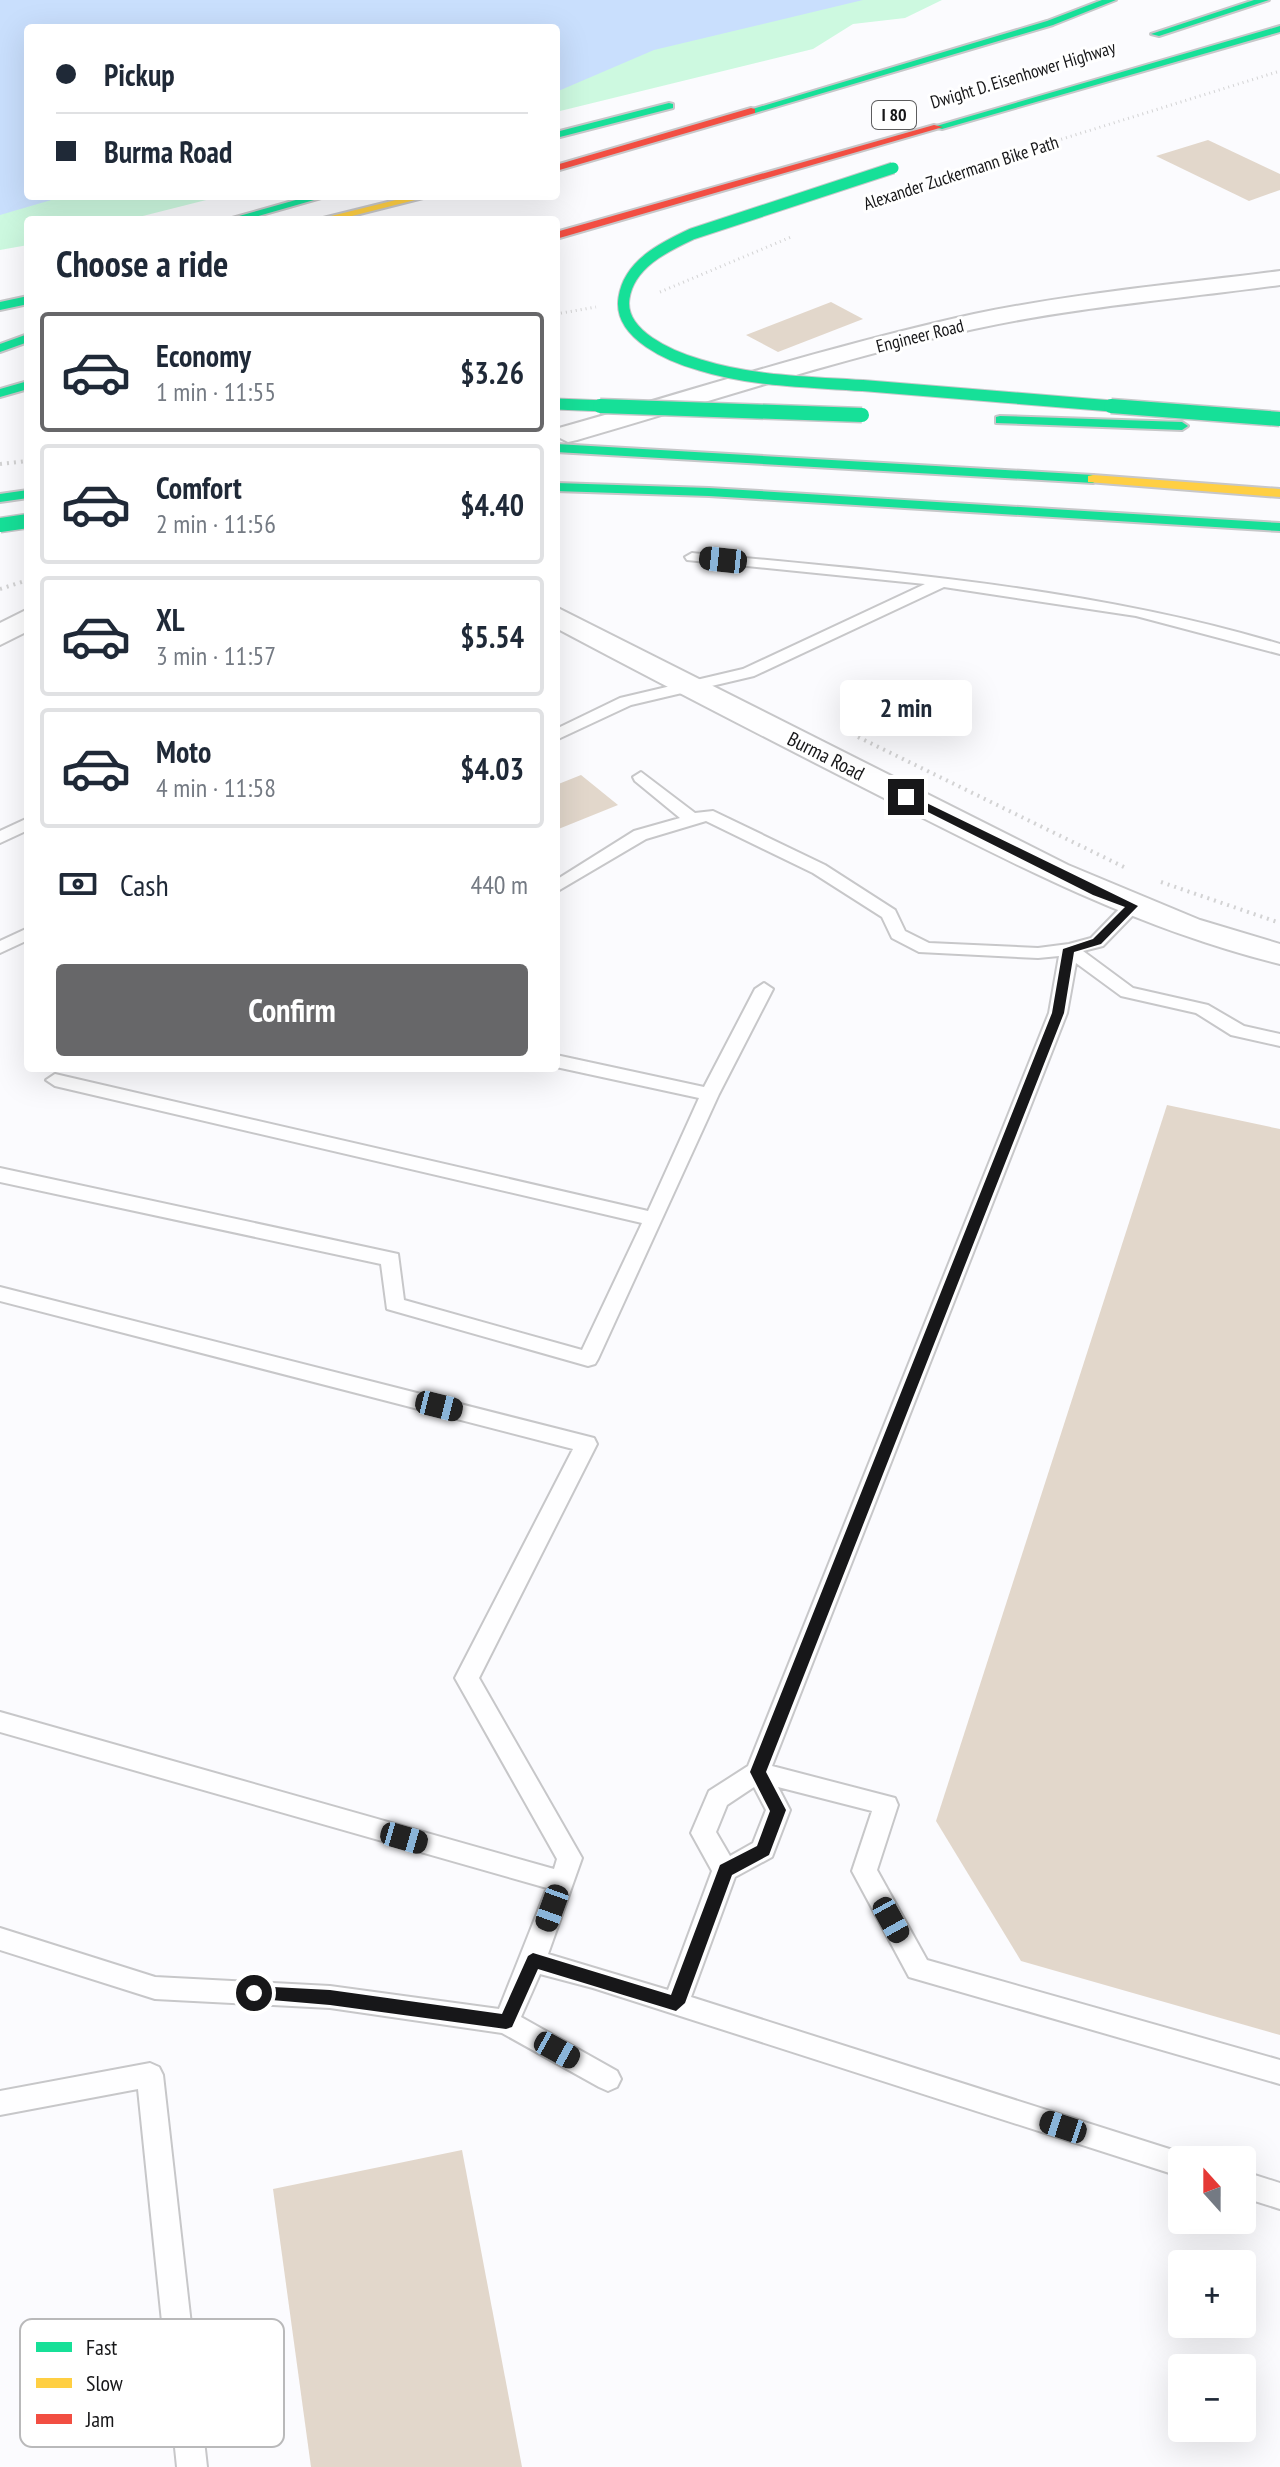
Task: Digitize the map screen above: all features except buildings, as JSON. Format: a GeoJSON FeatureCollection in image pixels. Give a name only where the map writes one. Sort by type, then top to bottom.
{"type":"FeatureCollection","features":[{"type":"Feature","properties":{"kind":"highway","name":"Dwight D. Eisenhower Highway"},"geometry":{"type":"LineString","coordinates":[[1134,41],[1264,0]]}},
{"type":"Feature","properties":{"kind":"highway","name":"I 80"},"geometry":{"type":"LineString","coordinates":[[560,166],[1119,2]]}},
{"type":"Feature","properties":{"kind":"highway"},"geometry":{"type":"LineString","coordinates":[[560,235],[1280,29]]}},
{"type":"Feature","properties":{"kind":"highway"},"geometry":{"type":"LineString","coordinates":[[835,67],[1016,33]]}},
{"type":"Feature","properties":{"kind":"highway"},"geometry":{"type":"LineString","coordinates":[[1092,102],[1220,60],[1256,36]]}},
{"type":"Feature","properties":{"kind":"highway"},"geometry":{"type":"LineString","coordinates":[[560,134],[683,102]]}},
{"type":"Feature","properties":{"kind":"highway"},"geometry":{"type":"LineString","coordinates":[[900,166],[658,250],[633,270],[624,286],[623,304],[630,322],[649,340],[677,356],[712,369],[751,377],[1280,419]]}},
{"type":"Feature","properties":{"kind":"highway"},"geometry":{"type":"LineString","coordinates":[[560,218],[690,178]]}},
{"type":"Feature","properties":{"kind":"highway"},"geometry":{"type":"LineString","coordinates":[[246,216],[308,200]]}},
{"type":"Feature","properties":{"kind":"highway"},"geometry":{"type":"LineString","coordinates":[[342,216],[425,200]]}},
{"type":"Feature","properties":{"kind":"highway"},"geometry":{"type":"LineString","coordinates":[[384,216],[429,200]]}},
{"type":"Feature","properties":{"kind":"highway"},"geometry":{"type":"LineString","coordinates":[[0,290],[24,285]]}},
{"type":"Feature","properties":{"kind":"highway"},"geometry":{"type":"LineString","coordinates":[[0,306],[24,301]]}},
{"type":"Feature","properties":{"kind":"highway"},"geometry":{"type":"LineString","coordinates":[[0,319],[24,312]]}},
{"type":"Feature","properties":{"kind":"highway"},"geometry":{"type":"LineString","coordinates":[[0,330],[24,323]]}},
{"type":"Feature","properties":{"kind":"highway"},"geometry":{"type":"LineString","coordinates":[[0,348],[24,339]]}},
{"type":"Feature","properties":{"kind":"highway"},"geometry":{"type":"LineString","coordinates":[[0,374],[24,376]]}},
{"type":"Feature","properties":{"kind":"highway"},"geometry":{"type":"LineString","coordinates":[[0,393],[24,386]]}},
{"type":"Feature","properties":{"kind":"highway"},"geometry":{"type":"LineString","coordinates":[[560,404],[888,416]]}},
{"type":"Feature","properties":{"kind":"highway"},"geometry":{"type":"LineString","coordinates":[[984,419],[1280,432]]}},
{"type":"Feature","properties":{"kind":"highway"},"geometry":{"type":"LineString","coordinates":[[560,430],[667,427]]}},
{"type":"Feature","properties":{"kind":"highway"},"geometry":{"type":"LineString","coordinates":[[560,430],[779,431]]}},
{"type":"Feature","properties":{"kind":"highway"},"geometry":{"type":"LineString","coordinates":[[560,430],[974,471],[1280,493]]}},
{"type":"Feature","properties":{"kind":"highway"},"geometry":{"type":"LineString","coordinates":[[560,471],[783,488],[939,506]]}},
{"type":"Feature","properties":{"kind":"highway"},"geometry":{"type":"LineString","coordinates":[[560,487],[1280,527]]}},
{"type":"Feature","properties":{"kind":"highway"},"geometry":{"type":"LineString","coordinates":[[0,498],[24,507]]}},
{"type":"Feature","properties":{"kind":"highway"},"geometry":{"type":"LineString","coordinates":[[0,525],[24,510]]}},
{"type":"Feature","properties":{"kind":"street","name":"Engineer Road"},"geometry":{"type":"LineString","coordinates":[[560,430],[975,322],[1088,301],[1280,278]]}},
{"type":"Feature","properties":{"kind":"street","name":"Burma Road"},"geometry":{"type":"LineString","coordinates":[[560,618],[1097,893],[1238,945],[1280,954]]}},
{"type":"Feature","properties":{"kind":"street"},"geometry":{"type":"LineString","coordinates":[[0,636],[24,621]]}},
{"type":"Feature","properties":{"kind":"street"},"geometry":{"type":"LineString","coordinates":[[0,645],[24,639]]}},
{"type":"Feature","properties":{"kind":"lane"},"geometry":{"type":"LineString","coordinates":[[692,557],[1090,600],[1224,630],[1280,649]]}},
{"type":"Feature","properties":{"kind":"lane"},"geometry":{"type":"LineString","coordinates":[[560,730],[626,701],[748,673],[940,583]]}},
{"type":"Feature","properties":{"kind":"lane"},"geometry":{"type":"LineString","coordinates":[[641,777],[692,819]]}},
{"type":"Feature","properties":{"kind":"lane"},"geometry":{"type":"LineString","coordinates":[[560,885],[640,835],[707,815],[819,869],[889,914],[898,934],[925,948],[1038,953],[1069,949],[1097,942],[1132,906]]}},
{"type":"Feature","properties":{"kind":"lane"},"geometry":{"type":"LineString","coordinates":[[0,838],[24,825]]}},
{"type":"Feature","properties":{"kind":"lane"},"geometry":{"type":"LineString","coordinates":[[0,948],[24,935]]}},
{"type":"Feature","properties":{"kind":"lane"},"geometry":{"type":"LineString","coordinates":[[1069,949],[1127,992],[1202,1009],[1238,1031],[1280,1040]]}},
{"type":"Feature","properties":{"kind":"lane"},"geometry":{"type":"LineString","coordinates":[[725,1870],[703,1833],[718,1798],[758,1772],[1058,1013],[1069,949]]}},
{"type":"Feature","properties":{"kind":"lane"},"geometry":{"type":"LineString","coordinates":[[0,1175],[391,1259],[394,1304],[588,1359],[710,1094],[764,989]]}},
{"type":"Feature","properties":{"kind":"lane"},"geometry":{"type":"LineString","coordinates":[[560,1062],[710,1094]]}},
{"type":"Feature","properties":{"kind":"lane"},"geometry":{"type":"LineString","coordinates":[[55,1080],[654,1219]]}},
{"type":"Feature","properties":{"kind":"lane"},"geometry":{"type":"LineString","coordinates":[[0,1294],[586,1444],[467,1678],[570,1858],[533,1961],[506,2022]]}},
{"type":"Feature","properties":{"kind":"lane"},"geometry":{"type":"LineString","coordinates":[[0,1722],[561,1882]]}},
{"type":"Feature","properties":{"kind":"lane"},"geometry":{"type":"LineString","coordinates":[[676,2003],[725,1870],[763,1850],[778,1810],[758,1772]]}},
{"type":"Feature","properties":{"kind":"lane"},"geometry":{"type":"LineString","coordinates":[[758,1772],[886,1805],[864,1871],[918,1969],[1280,2072]]}},
{"type":"Feature","properties":{"kind":"lane"},"geometry":{"type":"LineString","coordinates":[[0,1939],[155,1988],[330,1997],[506,2022],[608,2079]]}},
{"type":"Feature","properties":{"kind":"lane"},"geometry":{"type":"LineString","coordinates":[[533,1961],[676,2003],[1168,2161]]}},
{"type":"Feature","properties":{"kind":"lane"},"geometry":{"type":"LineString","coordinates":[[0,2103],[150,2075],[176,2319]]}},
{"type":"Feature","properties":{"kind":"lane"},"geometry":{"type":"LineString","coordinates":[[1256,2188],[1280,2196]]}},
{"type":"Feature","properties":{"kind":"lane"},"geometry":{"type":"LineString","coordinates":[[190,2447],[192,2467]]}},
{"type":"Feature","properties":{"kind":"path","name":"Alexander Zuckermann Bike Path"},"geometry":{"type":"LineString","coordinates":[[914,185],[1280,71]]}},
{"type":"Feature","properties":{"kind":"path"},"geometry":{"type":"LineString","coordinates":[[648,295],[692,280],[792,236]]}},
{"type":"Feature","properties":{"kind":"path"},"geometry":{"type":"LineString","coordinates":[[560,313],[598,307]]}},
{"type":"Feature","properties":{"kind":"path"},"geometry":{"type":"LineString","coordinates":[[0,464],[24,461]]}},
{"type":"Feature","properties":{"kind":"path"},"geometry":{"type":"LineString","coordinates":[[0,589],[24,581]]}},
{"type":"Feature","properties":{"kind":"path"},"geometry":{"type":"LineString","coordinates":[[854,735],[1132,870]]}},
{"type":"Feature","properties":{"kind":"path"},"geometry":{"type":"LineString","coordinates":[[1160,882],[1280,923]]}},
{"type":"Feature","properties":{"kind":"green space"},"geometry":{"type":"Polygon","coordinates":[[[0,0],[942,0],[905,18],[853,24],[813,49],[560,111],[560,24],[24,24],[24,200],[206,200],[143,216],[24,216],[24,246],[0,250],[0,0]]]}},
{"type":"Feature","properties":{"kind":"water"},"geometry":{"type":"Polygon","coordinates":[[[0,0],[863,0],[654,50],[560,90],[560,24],[24,24],[24,200],[51,200],[0,215],[0,0]]]}},
{"type":"Feature","properties":{"kind":"traffic: fast"},"geometry":{"type":"LineString","coordinates":[[751,111],[1050,23],[1111,0]]}},
{"type":"Feature","properties":{"kind":"traffic: fast"},"geometry":{"type":"LineString","coordinates":[[1156,34],[1264,0]]}},
{"type":"Feature","properties":{"kind":"traffic: fast"},"geometry":{"type":"LineString","coordinates":[[938,127],[1280,29]]}},
{"type":"Feature","properties":{"kind":"traffic: fast"},"geometry":{"type":"LineString","coordinates":[[560,134],[669,106]]}},
{"type":"Feature","properties":{"kind":"traffic: fast"},"geometry":{"type":"LineString","coordinates":[[893,168],[692,234],[669,245],[635,272],[626,288],[623,304],[629,321],[643,337],[678,358],[751,377],[1280,419]]}},
{"type":"Feature","properties":{"kind":"traffic: fast"},"geometry":{"type":"LineString","coordinates":[[246,216],[308,200]]}},
{"type":"Feature","properties":{"kind":"traffic: fast"},"geometry":{"type":"LineString","coordinates":[[0,306],[24,301]]}},
{"type":"Feature","properties":{"kind":"traffic: fast"},"geometry":{"type":"LineString","coordinates":[[0,348],[24,339]]}},
{"type":"Feature","properties":{"kind":"traffic: fast"},"geometry":{"type":"LineString","coordinates":[[0,393],[24,386]]}},
{"type":"Feature","properties":{"kind":"traffic: fast"},"geometry":{"type":"LineString","coordinates":[[560,404],[862,415]]}},
{"type":"Feature","properties":{"kind":"traffic: fast"},"geometry":{"type":"LineString","coordinates":[[1000,420],[1182,426]]}},
{"type":"Feature","properties":{"kind":"traffic: fast"},"geometry":{"type":"LineString","coordinates":[[560,448],[1093,479]]}},
{"type":"Feature","properties":{"kind":"traffic: fast"},"geometry":{"type":"LineString","coordinates":[[560,487],[709,492],[1280,527]]}},
{"type":"Feature","properties":{"kind":"traffic: fast"},"geometry":{"type":"LineString","coordinates":[[0,498],[24,495]]}},
{"type":"Feature","properties":{"kind":"traffic: fast"},"geometry":{"type":"LineString","coordinates":[[0,525],[24,522]]}},
{"type":"Feature","properties":{"kind":"traffic: slow"},"geometry":{"type":"LineString","coordinates":[[338,216],[408,200]]}},
{"type":"Feature","properties":{"kind":"traffic: slow"},"geometry":{"type":"LineString","coordinates":[[1093,479],[1280,493]]}},
{"type":"Feature","properties":{"kind":"traffic: jam"},"geometry":{"type":"LineString","coordinates":[[560,167],[751,111]]}},
{"type":"Feature","properties":{"kind":"traffic: jam"},"geometry":{"type":"LineString","coordinates":[[560,235],[938,127]]}},
{"type":"Feature","properties":{"kind":"route"},"geometry":{"type":"LineString","coordinates":[[254,1993],[330,1997],[506,2022],[533,1961],[676,2003],[725,1870],[763,1850],[778,1810],[758,1772],[1058,1013],[1069,949],[1097,942],[1132,906],[1097,893],[906,797]]}}]}
